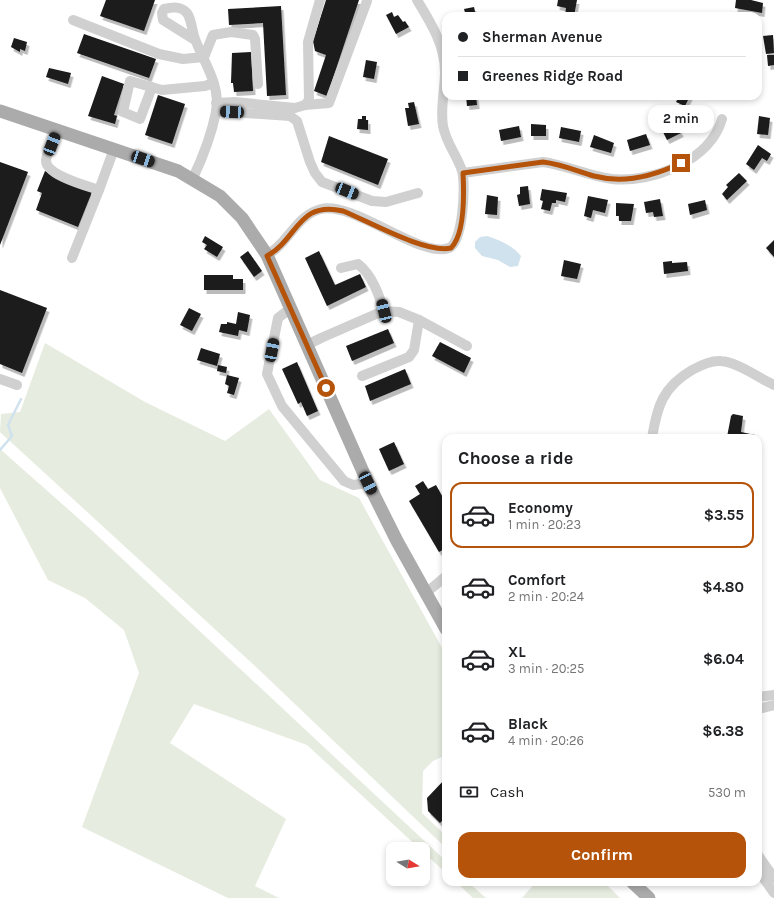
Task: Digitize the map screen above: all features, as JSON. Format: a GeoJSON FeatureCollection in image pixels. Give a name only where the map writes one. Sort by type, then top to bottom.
{"type":"FeatureCollection","features":[{"type":"Feature","properties":{"kind":"main road"},"geometry":{"type":"LineString","coordinates":[[0,111],[178,171],[193,178],[220,196],[253,231],[267,256],[291,308],[368,483],[442,622]]}},
{"type":"Feature","properties":{"kind":"main road"},"geometry":{"type":"LineString","coordinates":[[636,886],[649,898]]}},
{"type":"Feature","properties":{"kind":"street"},"geometry":{"type":"LineString","coordinates":[[306,105],[309,100],[308,42],[320,0]]}},
{"type":"Feature","properties":{"kind":"street"},"geometry":{"type":"LineString","coordinates":[[417,0],[436,32],[442,49]]}},
{"type":"Feature","properties":{"kind":"street"},"geometry":{"type":"LineString","coordinates":[[216,107],[234,102],[295,108],[306,105],[330,103],[367,1]]}},
{"type":"Feature","properties":{"kind":"street"},"geometry":{"type":"LineString","coordinates":[[73,20],[159,54],[183,59],[204,57]]}},
{"type":"Feature","properties":{"kind":"street"},"geometry":{"type":"LineString","coordinates":[[204,57],[213,35],[231,32],[253,35],[255,39],[258,84]]}},
{"type":"Feature","properties":{"kind":"street"},"geometry":{"type":"LineString","coordinates":[[193,178],[216,107],[213,83],[204,57],[195,40]]}},
{"type":"Feature","properties":{"kind":"street"},"geometry":{"type":"LineString","coordinates":[[152,87],[162,90],[205,86],[213,83]]}},
{"type":"Feature","properties":{"kind":"street"},"geometry":{"type":"LineString","coordinates":[[267,256],[278,248],[298,223],[307,215],[324,208],[343,211],[427,246],[437,249],[451,248],[458,236],[460,227],[463,173],[446,137],[442,114],[443,100]]}},
{"type":"Feature","properties":{"kind":"street"},"geometry":{"type":"LineString","coordinates":[[216,107],[290,116],[297,121],[310,162],[315,173],[322,182],[372,201],[386,202],[418,193]]}},
{"type":"Feature","properties":{"kind":"street"},"geometry":{"type":"LineString","coordinates":[[463,173],[543,162],[596,176],[620,179],[638,178],[666,170],[691,158],[715,136],[722,118]]}},
{"type":"Feature","properties":{"kind":"street"},"geometry":{"type":"LineString","coordinates":[[57,130],[46,161],[49,169],[99,190]]}},
{"type":"Feature","properties":{"kind":"street"},"geometry":{"type":"LineString","coordinates":[[72,258],[114,149]]}},
{"type":"Feature","properties":{"kind":"street"},"geometry":{"type":"LineString","coordinates":[[342,268],[358,264],[364,269],[381,300],[384,311]]}},
{"type":"Feature","properties":{"kind":"street"},"geometry":{"type":"LineString","coordinates":[[291,308],[278,318],[267,374],[282,406],[344,481],[353,485],[368,483]]}},
{"type":"Feature","properties":{"kind":"street"},"geometry":{"type":"LineString","coordinates":[[307,345],[384,311],[399,312],[419,320],[467,346]]}},
{"type":"Feature","properties":{"kind":"street"},"geometry":{"type":"LineString","coordinates":[[362,376],[409,357],[414,350],[419,320]]}},
{"type":"Feature","properties":{"kind":"street"},"geometry":{"type":"LineString","coordinates":[[653,434],[657,414],[665,394],[678,378],[701,365],[721,361],[730,363],[774,385]]}},
{"type":"Feature","properties":{"kind":"street"},"geometry":{"type":"LineString","coordinates":[[0,379],[17,386]]}},
{"type":"Feature","properties":{"kind":"street"},"geometry":{"type":"LineString","coordinates":[[426,593],[442,579]]}},
{"type":"Feature","properties":{"kind":"street"},"geometry":{"type":"LineString","coordinates":[[762,697],[774,695]]}},
{"type":"Feature","properties":{"kind":"street"},"geometry":{"type":"LineString","coordinates":[[762,708],[774,705]]}},
{"type":"Feature","properties":{"kind":"street"},"geometry":{"type":"LineString","coordinates":[[762,861],[774,878]]}},
{"type":"Feature","properties":{"kind":"street"},"geometry":{"type":"LineString","coordinates":[[762,876],[774,893]]}},
{"type":"Feature","properties":{"kind":"shaded area"},"geometry":{"type":"Polygon","coordinates":[[[45,343],[145,402],[225,441],[269,409],[320,480],[359,498],[442,648],[442,757],[433,761],[423,771],[422,813],[442,832],[442,844],[255,666],[0,432],[1,414],[20,412],[45,343]]]}},
{"type":"Feature","properties":{"kind":"shaded area"},"geometry":{"type":"Polygon","coordinates":[[[0,449],[87,526],[426,842],[412,842],[307,745],[194,704],[170,743],[286,819],[255,886],[279,898],[228,898],[82,827],[139,673],[124,630],[85,598],[48,580],[0,488],[0,449]]]}},
{"type":"Feature","properties":{"kind":"shaded area"},"geometry":{"type":"Polygon","coordinates":[[[430,846],[442,857],[442,869],[430,858],[430,846]]]}},
{"type":"Feature","properties":{"kind":"shaded area"},"geometry":{"type":"Polygon","coordinates":[[[460,886],[472,886],[486,898],[473,898],[460,886]]]}},
{"type":"Feature","properties":{"kind":"shaded area"},"geometry":{"type":"Polygon","coordinates":[[[532,886],[608,886],[620,898],[522,898],[532,886]]]}},
{"type":"Feature","properties":{"kind":"water"},"geometry":{"type":"Polygon","coordinates":[[[487,236],[505,243],[514,249],[521,256],[518,266],[510,267],[498,260],[482,256],[475,248],[475,242],[480,237],[487,236]]]}},
{"type":"Feature","properties":{"kind":"building"},"geometry":{"type":"Polygon","coordinates":[[[106,0],[155,0],[144,31],[100,16],[106,0]]]}},
{"type":"Feature","properties":{"kind":"building"},"geometry":{"type":"Polygon","coordinates":[[[326,0],[359,0],[327,96],[314,91],[326,55],[315,51],[313,41],[326,0]]]}},
{"type":"Feature","properties":{"kind":"building"},"geometry":{"type":"Polygon","coordinates":[[[558,0],[577,0],[575,12],[566,12],[566,8],[557,6],[558,0]]]}},
{"type":"Feature","properties":{"kind":"building"},"geometry":{"type":"Polygon","coordinates":[[[736,0],[751,0],[763,3],[762,13],[735,8],[736,0]]]}},
{"type":"Feature","properties":{"kind":"building"},"geometry":{"type":"Polygon","coordinates":[[[281,6],[286,95],[267,96],[263,23],[229,25],[228,9],[281,6]]]}},
{"type":"Feature","properties":{"kind":"building"},"geometry":{"type":"Polygon","coordinates":[[[474,7],[475,12],[465,12],[464,9],[474,7]]]}},
{"type":"Feature","properties":{"kind":"building"},"geometry":{"type":"Polygon","coordinates":[[[392,12],[394,17],[398,15],[409,27],[396,34],[386,15],[392,12]]]}},
{"type":"Feature","properties":{"kind":"building"},"geometry":{"type":"Polygon","coordinates":[[[84,34],[156,59],[149,78],[77,53],[84,34]]]}},
{"type":"Feature","properties":{"kind":"building"},"geometry":{"type":"Polygon","coordinates":[[[773,35],[774,53],[766,54],[763,36],[773,35]]]}},
{"type":"Feature","properties":{"kind":"building"},"geometry":{"type":"Polygon","coordinates":[[[14,38],[27,42],[25,51],[20,49],[20,52],[11,47],[14,38]]]}},
{"type":"Feature","properties":{"kind":"building"},"geometry":{"type":"Polygon","coordinates":[[[251,52],[253,91],[234,92],[233,83],[231,83],[232,53],[251,52]]]}},
{"type":"Feature","properties":{"kind":"building"},"geometry":{"type":"Polygon","coordinates":[[[767,55],[774,55],[774,65],[768,66],[767,55]]]}},
{"type":"Feature","properties":{"kind":"building"},"geometry":{"type":"Polygon","coordinates":[[[366,60],[377,62],[374,79],[363,77],[366,60]]]}},
{"type":"Feature","properties":{"kind":"building"},"geometry":{"type":"Polygon","coordinates":[[[49,68],[71,73],[68,84],[46,77],[49,68]]]}},
{"type":"Feature","properties":{"kind":"building"},"geometry":{"type":"Polygon","coordinates":[[[102,76],[124,84],[114,115],[117,116],[115,124],[88,116],[102,76]]]}},
{"type":"Feature","properties":{"kind":"building"},"geometry":{"type":"Polygon","coordinates":[[[158,95],[185,104],[172,144],[145,135],[158,95]]]}},
{"type":"Feature","properties":{"kind":"building"},"geometry":{"type":"Polygon","coordinates":[[[466,100],[476,100],[477,105],[467,106],[466,100]]]}},
{"type":"Feature","properties":{"kind":"building"},"geometry":{"type":"Polygon","coordinates":[[[677,100],[688,100],[685,106],[676,102],[677,100]]]}},
{"type":"Feature","properties":{"kind":"building"},"geometry":{"type":"Polygon","coordinates":[[[414,102],[419,124],[408,126],[405,108],[409,108],[408,103],[414,102]]]}},
{"type":"Feature","properties":{"kind":"building"},"geometry":{"type":"Polygon","coordinates":[[[362,116],[366,116],[366,120],[368,120],[368,130],[357,129],[358,119],[362,119],[362,116]]]}},
{"type":"Feature","properties":{"kind":"building"},"geometry":{"type":"Polygon","coordinates":[[[759,116],[770,118],[768,135],[757,134],[759,116]]]}},
{"type":"Feature","properties":{"kind":"building"},"geometry":{"type":"Polygon","coordinates":[[[676,123],[681,133],[667,140],[662,130],[676,123]]]}},
{"type":"Feature","properties":{"kind":"building"},"geometry":{"type":"Polygon","coordinates":[[[531,124],[546,125],[546,136],[531,136],[531,124]]]}},
{"type":"Feature","properties":{"kind":"building"},"geometry":{"type":"Polygon","coordinates":[[[519,126],[521,137],[501,141],[499,130],[519,126]]]}},
{"type":"Feature","properties":{"kind":"building"},"geometry":{"type":"Polygon","coordinates":[[[561,127],[581,131],[579,142],[559,138],[561,127]]]}},
{"type":"Feature","properties":{"kind":"building"},"geometry":{"type":"Polygon","coordinates":[[[646,134],[650,145],[630,151],[627,140],[646,134]]]}},
{"type":"Feature","properties":{"kind":"building"},"geometry":{"type":"Polygon","coordinates":[[[594,135],[614,143],[611,153],[590,147],[594,135]]]}},
{"type":"Feature","properties":{"kind":"building"},"geometry":{"type":"Polygon","coordinates":[[[329,136],[388,159],[378,185],[321,162],[329,136]]]}},
{"type":"Feature","properties":{"kind":"building"},"geometry":{"type":"Polygon","coordinates":[[[758,145],[771,154],[767,161],[762,158],[754,170],[746,164],[758,145]]]}},
{"type":"Feature","properties":{"kind":"building"},"geometry":{"type":"Polygon","coordinates":[[[0,162],[28,172],[0,245],[0,162]]]}},
{"type":"Feature","properties":{"kind":"building"},"geometry":{"type":"Polygon","coordinates":[[[45,171],[92,192],[78,227],[36,210],[42,193],[37,191],[45,171]]]}},
{"type":"Feature","properties":{"kind":"building"},"geometry":{"type":"Polygon","coordinates":[[[739,173],[747,181],[727,200],[722,194],[728,187],[726,185],[739,173]]]}},
{"type":"Feature","properties":{"kind":"building"},"geometry":{"type":"Polygon","coordinates":[[[528,186],[530,204],[519,206],[517,195],[520,194],[520,187],[528,186]]]}},
{"type":"Feature","properties":{"kind":"building"},"geometry":{"type":"Polygon","coordinates":[[[542,189],[567,193],[565,202],[556,200],[556,203],[552,203],[550,211],[541,209],[543,201],[540,200],[542,189]]]}},
{"type":"Feature","properties":{"kind":"building"},"geometry":{"type":"Polygon","coordinates":[[[487,195],[498,197],[497,215],[485,214],[487,195]]]}},
{"type":"Feature","properties":{"kind":"building"},"geometry":{"type":"Polygon","coordinates":[[[588,196],[608,200],[605,213],[593,210],[591,218],[584,216],[588,196]]]}},
{"type":"Feature","properties":{"kind":"building"},"geometry":{"type":"Polygon","coordinates":[[[660,199],[663,216],[654,217],[653,212],[646,213],[644,202],[660,199]]]}},
{"type":"Feature","properties":{"kind":"building"},"geometry":{"type":"Polygon","coordinates":[[[705,200],[707,210],[690,215],[688,204],[705,200]]]}},
{"type":"Feature","properties":{"kind":"building"},"geometry":{"type":"Polygon","coordinates":[[[616,203],[634,204],[631,221],[619,221],[619,216],[616,216],[616,203]]]}},
{"type":"Feature","properties":{"kind":"building"},"geometry":{"type":"Polygon","coordinates":[[[205,236],[223,247],[217,257],[204,249],[207,245],[202,242],[205,236]]]}},
{"type":"Feature","properties":{"kind":"building"},"geometry":{"type":"Polygon","coordinates":[[[774,240],[774,257],[766,248],[774,240]]]}},
{"type":"Feature","properties":{"kind":"building"},"geometry":{"type":"Polygon","coordinates":[[[248,251],[262,271],[254,277],[240,257],[248,251]]]}},
{"type":"Feature","properties":{"kind":"building"},"geometry":{"type":"Polygon","coordinates":[[[319,251],[335,285],[360,274],[366,287],[327,306],[305,258],[319,251]]]}},
{"type":"Feature","properties":{"kind":"building"},"geometry":{"type":"Polygon","coordinates":[[[564,260],[581,264],[577,279],[561,276],[564,260]]]}},
{"type":"Feature","properties":{"kind":"building"},"geometry":{"type":"Polygon","coordinates":[[[672,261],[672,263],[687,262],[688,271],[664,274],[663,262],[672,261]]]}},
{"type":"Feature","properties":{"kind":"building"},"geometry":{"type":"Polygon","coordinates":[[[204,275],[233,275],[233,279],[243,279],[243,290],[204,290],[204,275]]]}},
{"type":"Feature","properties":{"kind":"building"},"geometry":{"type":"Polygon","coordinates":[[[0,290],[47,308],[22,373],[0,364],[0,290]]]}},
{"type":"Feature","properties":{"kind":"building"},"geometry":{"type":"Polygon","coordinates":[[[189,308],[201,314],[192,331],[180,325],[189,308]]]}},
{"type":"Feature","properties":{"kind":"building"},"geometry":{"type":"Polygon","coordinates":[[[238,312],[250,315],[247,332],[239,330],[238,336],[219,332],[221,324],[227,324],[227,322],[236,324],[238,312]]]}},
{"type":"Feature","properties":{"kind":"building"},"geometry":{"type":"Polygon","coordinates":[[[388,329],[394,343],[352,361],[346,346],[388,329]]]}},
{"type":"Feature","properties":{"kind":"building"},"geometry":{"type":"Polygon","coordinates":[[[440,342],[471,358],[464,373],[432,356],[440,342]]]}},
{"type":"Feature","properties":{"kind":"building"},"geometry":{"type":"Polygon","coordinates":[[[201,348],[220,354],[217,366],[197,360],[201,348]]]}},
{"type":"Feature","properties":{"kind":"building"},"geometry":{"type":"Polygon","coordinates":[[[297,362],[318,411],[307,416],[301,402],[298,404],[282,369],[297,362]]]}},
{"type":"Feature","properties":{"kind":"building"},"geometry":{"type":"Polygon","coordinates":[[[218,365],[227,367],[226,373],[217,371],[218,365]]]}},
{"type":"Feature","properties":{"kind":"building"},"geometry":{"type":"Polygon","coordinates":[[[405,369],[411,384],[370,401],[365,386],[405,369]]]}},
{"type":"Feature","properties":{"kind":"building"},"geometry":{"type":"Polygon","coordinates":[[[227,375],[239,378],[234,395],[227,393],[229,386],[225,384],[227,375]]]}},
{"type":"Feature","properties":{"kind":"building"},"geometry":{"type":"Polygon","coordinates":[[[733,414],[743,416],[741,432],[750,434],[728,434],[731,416],[733,414]]]}},
{"type":"Feature","properties":{"kind":"building"},"geometry":{"type":"Polygon","coordinates":[[[394,442],[404,464],[389,471],[379,449],[394,442]]]}},
{"type":"Feature","properties":{"kind":"building"},"geometry":{"type":"Polygon","coordinates":[[[423,481],[428,489],[436,485],[442,496],[442,550],[439,552],[409,501],[420,494],[415,486],[423,481]]]}},
{"type":"Feature","properties":{"kind":"building"},"geometry":{"type":"Polygon","coordinates":[[[442,782],[442,821],[440,823],[428,811],[427,798],[442,782]]]}},
{"type":"Feature","properties":{"kind":"waterway"},"geometry":{"type":"LineString","coordinates":[[0,450],[12,436],[8,425],[21,399]]}},
{"type":"Feature","properties":{"kind":"route"},"geometry":{"type":"LineString","coordinates":[[326,388],[267,256],[278,248],[298,223],[307,215],[320,209],[335,209],[356,216],[380,228],[427,246],[437,249],[444,249],[451,248],[455,244],[458,236],[462,208],[463,173],[543,162],[596,176],[620,179],[638,178],[652,175],[681,163]]}}]}
